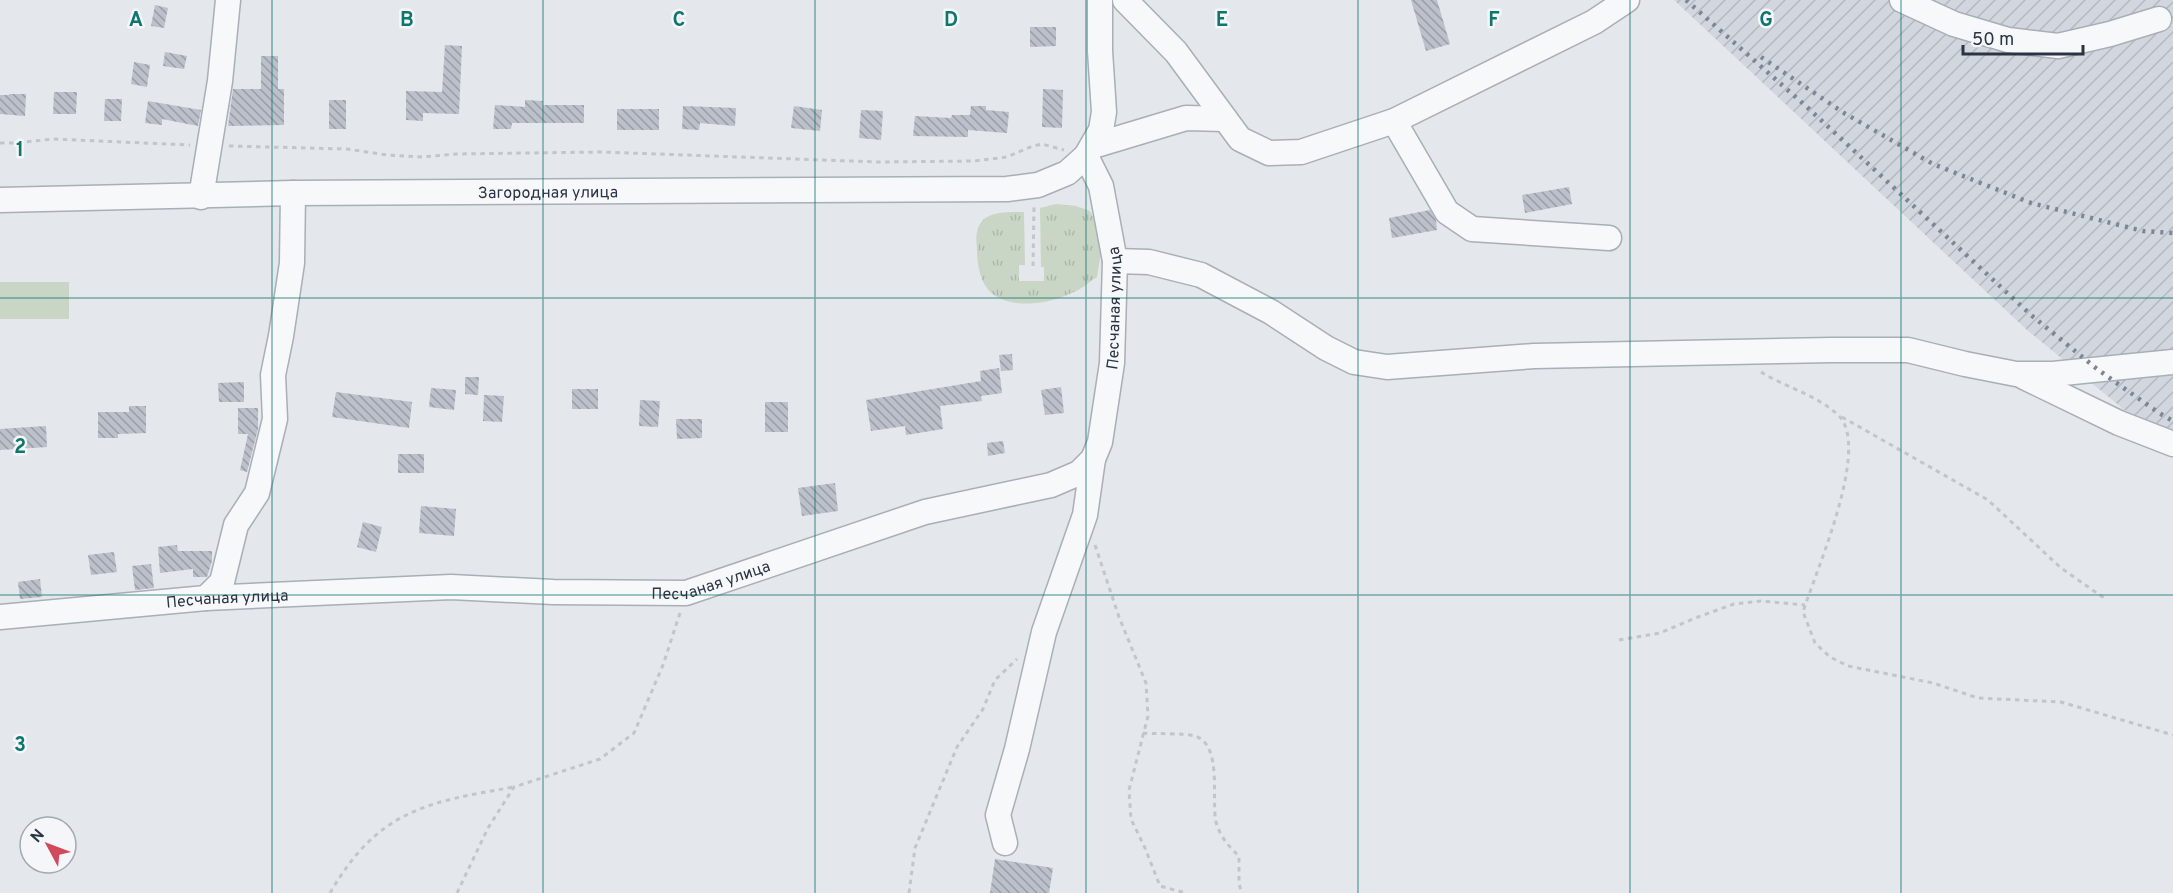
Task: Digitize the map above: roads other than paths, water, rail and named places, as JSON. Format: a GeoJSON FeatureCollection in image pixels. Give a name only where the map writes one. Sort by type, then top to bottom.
{"type":"FeatureCollection","features":[{"type":"Feature","properties":{"kind":"street"},"geometry":{"type":"LineString","coordinates":[[201,197],[220,81],[228,0]]}},
{"type":"Feature","properties":{"kind":"street"},"geometry":{"type":"LineString","coordinates":[[1090,151],[1101,130],[1104,112],[1100,51],[1100,0]]}},
{"type":"Feature","properties":{"kind":"street"},"geometry":{"type":"LineString","coordinates":[[1125,0],[1176,52],[1240,138],[1269,153],[1301,152],[1394,122],[1594,22],[1627,0]]}},
{"type":"Feature","properties":{"kind":"street"},"geometry":{"type":"LineString","coordinates":[[1902,0],[1954,24],[2008,40],[2058,46],[2160,19]]}},
{"type":"Feature","properties":{"kind":"street"},"geometry":{"type":"LineString","coordinates":[[1090,151],[1186,118],[1225,119]]}},
{"type":"Feature","properties":{"kind":"street"},"geometry":{"type":"LineString","coordinates":[[1394,122],[1447,212],[1472,229],[1609,238]]}},
{"type":"Feature","properties":{"kind":"street","name":"Загородная улица"},"geometry":{"type":"LineString","coordinates":[[0,200],[201,197],[293,193],[995,189],[1034,186],[1067,173],[1090,151]]}},
{"type":"Feature","properties":{"kind":"street","name":"Песчаная улица"},"geometry":{"type":"LineString","coordinates":[[0,617],[206,598],[451,587],[553,592],[686,592],[925,512],[1052,485],[1079,473],[1093,459],[1100,442],[1113,363],[1114,261],[1101,186],[1090,151]]}},
{"type":"Feature","properties":{"kind":"street"},"geometry":{"type":"LineString","coordinates":[[206,598],[222,582],[236,525],[258,493],[275,419],[273,375],[292,262],[293,193]]}},
{"type":"Feature","properties":{"kind":"street"},"geometry":{"type":"LineString","coordinates":[[1114,261],[1149,262],[1201,275],[1271,312],[1326,348],[1354,362],[1387,367],[1534,356],[1908,350],[2016,374],[2053,374],[2173,362]]}},
{"type":"Feature","properties":{"kind":"street"},"geometry":{"type":"LineString","coordinates":[[2016,374],[2119,423],[2173,444]]}},
{"type":"Feature","properties":{"kind":"street"},"geometry":{"type":"LineString","coordinates":[[1005,843],[998,815],[1017,749],[1044,632],[1085,515],[1093,459]]}},
{"type":"Feature","properties":{"kind":"railway"},"geometry":{"type":"LineString","coordinates":[[1686,0],[1808,108],[2031,315],[2097,369],[2173,421]]}},
{"type":"Feature","properties":{"kind":"railway"},"geometry":{"type":"LineString","coordinates":[[1761,57],[1844,113],[1933,164],[2031,203],[2143,231],[2173,233]]}}]}
